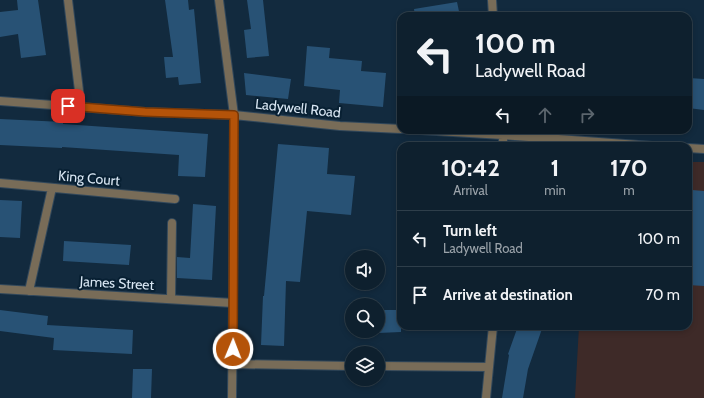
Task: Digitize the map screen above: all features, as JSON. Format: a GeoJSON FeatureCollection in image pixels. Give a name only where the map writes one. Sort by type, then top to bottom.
{"type":"FeatureCollection","features":[{"type":"Feature","properties":{"kind":"street"},"geometry":{"type":"LineString","coordinates":[[68,0],[81,107]]}},
{"type":"Feature","properties":{"kind":"street"},"geometry":{"type":"LineString","coordinates":[[219,0],[234,115],[232,398]]}},
{"type":"Feature","properties":{"kind":"street"},"geometry":{"type":"LineString","coordinates":[[492,0],[494,12]]}},
{"type":"Feature","properties":{"kind":"street","name":"Ladywell Road"},"geometry":{"type":"LineString","coordinates":[[0,101],[145,112],[234,115],[340,126],[397,129]]}},
{"type":"Feature","properties":{"kind":"street"},"geometry":{"type":"LineString","coordinates":[[518,134],[576,142]]}},
{"type":"Feature","properties":{"kind":"street"},"geometry":{"type":"LineString","coordinates":[[692,148],[704,149]]}},
{"type":"Feature","properties":{"kind":"street","name":"King Court"},"geometry":{"type":"LineString","coordinates":[[0,183],[175,198]]}},
{"type":"Feature","properties":{"kind":"street"},"geometry":{"type":"LineString","coordinates":[[29,291],[52,188]]}},
{"type":"Feature","properties":{"kind":"street"},"geometry":{"type":"LineString","coordinates":[[171,299],[172,223]]}},
{"type":"Feature","properties":{"kind":"street","name":"James Street"},"geometry":{"type":"LineString","coordinates":[[0,289],[233,303]]}},
{"type":"Feature","properties":{"kind":"street"},"geometry":{"type":"LineString","coordinates":[[486,398],[493,330]]}},
{"type":"Feature","properties":{"kind":"street"},"geometry":{"type":"LineString","coordinates":[[233,364],[345,366]]}},
{"type":"Feature","properties":{"kind":"street"},"geometry":{"type":"LineString","coordinates":[[385,366],[488,367]]}},
{"type":"Feature","properties":{"kind":"shaded area"},"geometry":{"type":"Polygon","coordinates":[[[692,162],[704,162],[704,398],[575,398],[579,330],[692,330],[692,162]]]}},
{"type":"Feature","properties":{"kind":"building"},"geometry":{"type":"Polygon","coordinates":[[[17,0],[38,0],[46,55],[21,58],[18,34],[0,37],[0,12],[18,10],[17,0]]]}},
{"type":"Feature","properties":{"kind":"building"},"geometry":{"type":"Polygon","coordinates":[[[165,0],[188,0],[189,10],[194,9],[201,83],[179,85],[178,77],[166,78],[164,57],[173,57],[165,0]]]}},
{"type":"Feature","properties":{"kind":"building"},"geometry":{"type":"Polygon","coordinates":[[[247,0],[263,0],[269,56],[247,58],[244,30],[251,29],[247,0]]]}},
{"type":"Feature","properties":{"kind":"building"},"geometry":{"type":"Polygon","coordinates":[[[457,2],[459,12],[414,12],[414,9],[457,2]]]}},
{"type":"Feature","properties":{"kind":"building"},"geometry":{"type":"Polygon","coordinates":[[[307,46],[330,48],[329,58],[362,61],[361,71],[386,73],[383,107],[339,103],[340,90],[304,86],[307,46]]]}},
{"type":"Feature","properties":{"kind":"building"},"geometry":{"type":"Polygon","coordinates":[[[244,73],[291,79],[288,99],[246,95],[244,73]]]}},
{"type":"Feature","properties":{"kind":"building"},"geometry":{"type":"Polygon","coordinates":[[[692,78],[704,79],[704,110],[692,108],[692,78]]]}},
{"type":"Feature","properties":{"kind":"building"},"geometry":{"type":"Polygon","coordinates":[[[0,119],[63,122],[63,124],[208,134],[205,177],[178,176],[179,155],[62,147],[0,145],[0,119]]]}},
{"type":"Feature","properties":{"kind":"building"},"geometry":{"type":"Polygon","coordinates":[[[278,144],[329,148],[327,174],[355,176],[351,215],[307,211],[300,282],[286,281],[284,346],[261,345],[263,296],[278,144]]]}},
{"type":"Feature","properties":{"kind":"building"},"geometry":{"type":"Polygon","coordinates":[[[692,190],[704,191],[704,286],[692,285],[692,190]]]}},
{"type":"Feature","properties":{"kind":"building"},"geometry":{"type":"Polygon","coordinates":[[[0,200],[22,201],[20,238],[0,237],[0,200]]]}},
{"type":"Feature","properties":{"kind":"building"},"geometry":{"type":"Polygon","coordinates":[[[193,204],[216,206],[212,280],[177,278],[177,257],[190,258],[193,204]]]}},
{"type":"Feature","properties":{"kind":"building"},"geometry":{"type":"Polygon","coordinates":[[[64,241],[131,245],[129,265],[63,261],[64,241]]]}},
{"type":"Feature","properties":{"kind":"building"},"geometry":{"type":"Polygon","coordinates":[[[0,310],[48,316],[47,325],[133,330],[132,354],[53,350],[54,338],[0,331],[0,310]]]}},
{"type":"Feature","properties":{"kind":"building"},"geometry":{"type":"Polygon","coordinates":[[[385,310],[397,310],[397,330],[401,330],[401,332],[385,333],[385,310]]]}},
{"type":"Feature","properties":{"kind":"building"},"geometry":{"type":"Polygon","coordinates":[[[517,330],[542,330],[528,369],[523,398],[502,398],[508,354],[517,330]]]}},
{"type":"Feature","properties":{"kind":"building"},"geometry":{"type":"Polygon","coordinates":[[[133,369],[152,369],[151,398],[132,398],[133,369]]]}},
{"type":"Feature","properties":{"kind":"route"},"geometry":{"type":"LineString","coordinates":[[68,106],[145,112],[234,115],[233,349]]}}]}
